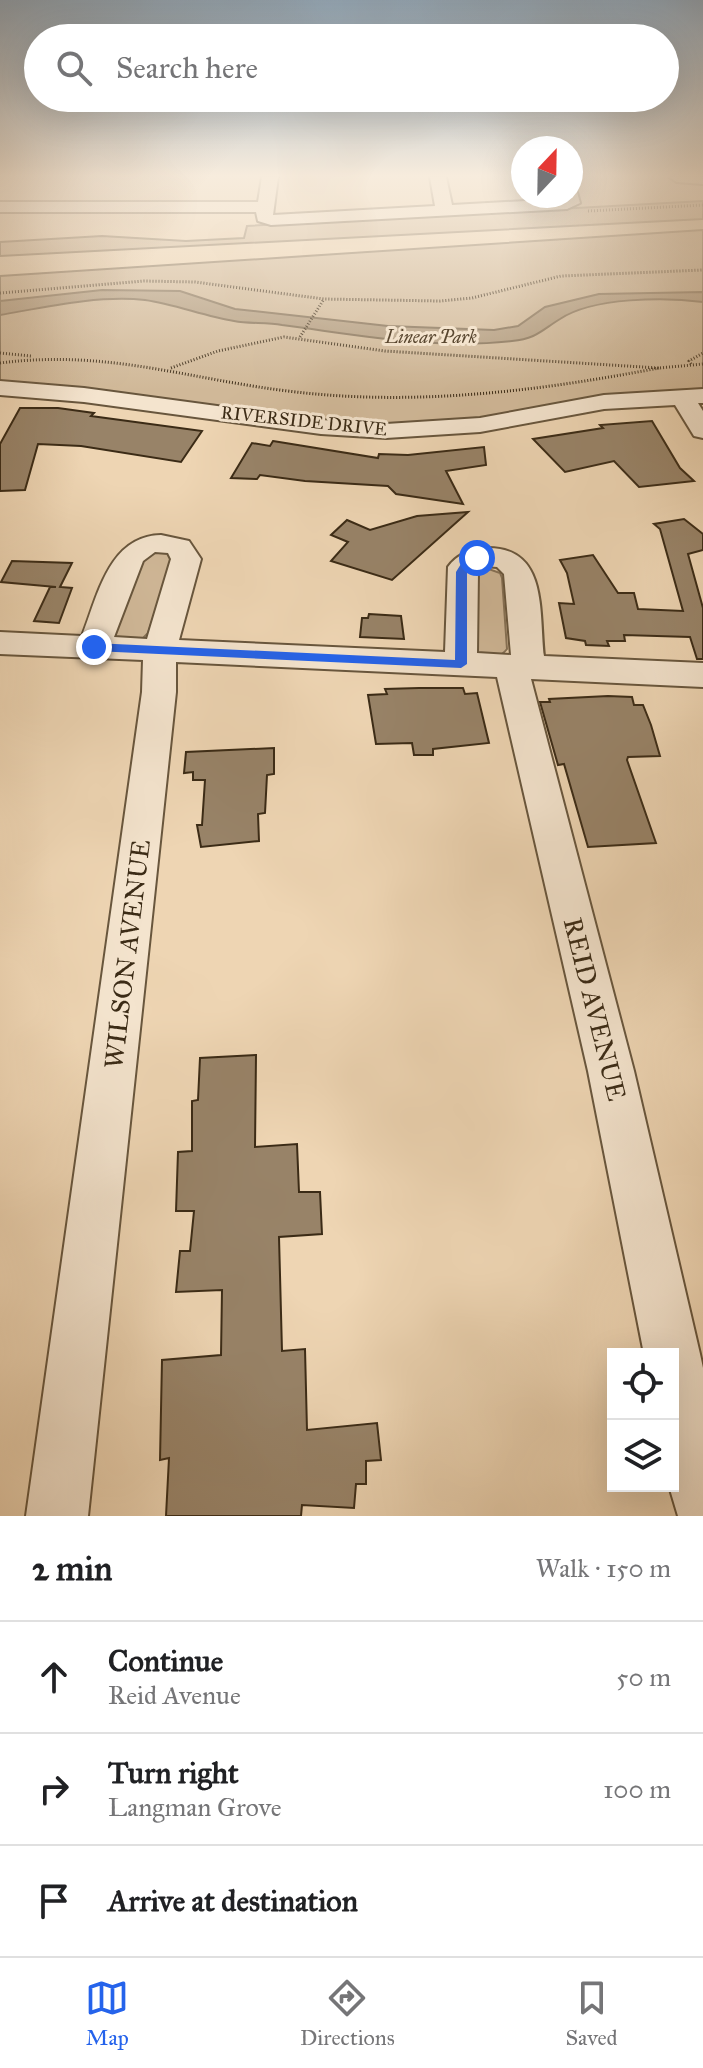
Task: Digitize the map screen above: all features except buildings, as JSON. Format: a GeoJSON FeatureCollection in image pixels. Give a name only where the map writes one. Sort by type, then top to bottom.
{"type":"FeatureCollection","features":[{"type":"Feature","properties":{"kind":"street","name":"RIVERSIDE DRIVE"},"geometry":{"type":"LineString","coordinates":[[0,388],[84,395],[321,427],[386,431],[480,425],[604,402],[692,396]]}},
{"type":"Feature","properties":{"kind":"street"},"geometry":{"type":"LineString","coordinates":[[692,396],[703,431]]}},
{"type":"Feature","properties":{"kind":"street","name":"WILSON AVENUE"},"geometry":{"type":"LineString","coordinates":[[57,1516],[157,708],[160,650],[186,559],[179,547],[165,543],[151,544],[133,553],[94,647]]}},
{"type":"Feature","properties":{"kind":"street","name":"REID AVENUE"},"geometry":{"type":"LineString","coordinates":[[461,664],[463,567],[477,558],[507,561],[519,574],[520,667],[671,1348]]}},
{"type":"Feature","properties":{"kind":"street"},"geometry":{"type":"LineString","coordinates":[[0,643],[703,675]]}},
{"type":"Feature","properties":{"kind":"street"},"geometry":{"type":"LineString","coordinates":[[679,1389],[703,1502]]}},
{"type":"Feature","properties":{"kind":"path"},"geometry":{"type":"LineString","coordinates":[[0,292],[144,281],[195,282],[324,299],[440,301],[472,298],[561,276],[703,270]]}},
{"type":"Feature","properties":{"kind":"path"},"geometry":{"type":"LineString","coordinates":[[300,337],[324,299]]}},
{"type":"Feature","properties":{"kind":"path"},"geometry":{"type":"LineString","coordinates":[[170,369],[251,342],[300,337],[324,345],[385,351],[659,368]]}},
{"type":"Feature","properties":{"kind":"path"},"geometry":{"type":"LineString","coordinates":[[0,353],[37,357],[117,358],[298,393],[397,398],[515,392],[659,368],[703,364]]}},
{"type":"Feature","properties":{"kind":"path"},"geometry":{"type":"LineString","coordinates":[[692,365],[689,361],[703,353]]}},
{"type":"Feature","properties":{"kind":"path"},"geometry":{"type":"LineString","coordinates":[[0,363],[37,357]]}},
{"type":"Feature","properties":{"kind":"green space"},"geometry":{"type":"Polygon","coordinates":[[[0,248],[157,248],[0,256],[0,248]]]}},
{"type":"Feature","properties":{"kind":"green space","name":"Linear Park"},"geometry":{"type":"Polygon","coordinates":[[[432,248],[703,248],[703,393],[458,425],[378,428],[0,387],[0,276],[432,248]]]}},
{"type":"Feature","properties":{"kind":"green space"},"geometry":{"type":"Polygon","coordinates":[[[166,550],[172,559],[148,633],[142,639],[114,637],[139,555],[166,550]]]}},
{"type":"Feature","properties":{"kind":"green space"},"geometry":{"type":"Polygon","coordinates":[[[483,567],[500,573],[502,578],[507,649],[496,656],[474,653],[473,569],[483,567]]]}},
{"type":"Feature","properties":{"kind":"shaded area"},"geometry":{"type":"Polygon","coordinates":[[[102,290],[180,291],[235,309],[388,326],[494,330],[518,326],[545,307],[599,294],[703,292],[703,302],[650,299],[591,306],[527,338],[454,344],[240,322],[145,300],[109,299],[0,315],[0,301],[102,290]]]}},
{"type":"Feature","properties":{"kind":"route"},"geometry":{"type":"LineString","coordinates":[[94,647],[461,664],[462,572],[468,562],[477,558]]}}]}
